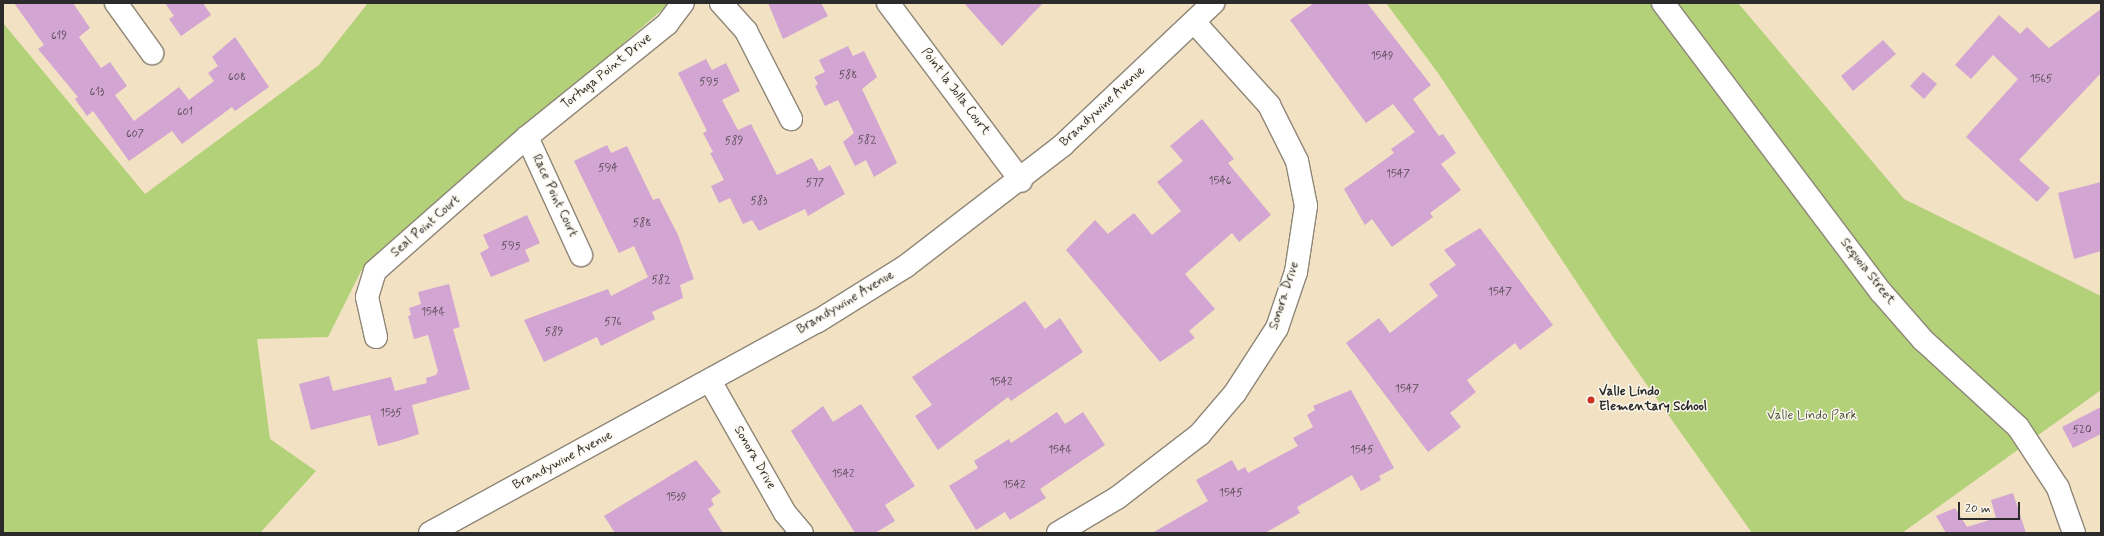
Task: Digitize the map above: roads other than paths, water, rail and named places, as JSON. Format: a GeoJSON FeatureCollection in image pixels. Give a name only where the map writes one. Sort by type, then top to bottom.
{"type":"FeatureCollection","features":[{"type":"Feature","properties":{"kind":"street"},"geometry":{"type":"LineString","coordinates":[[116,3],[152,54]]}},
{"type":"Feature","properties":{"kind":"street","name":"Tortuga Point Drive"},"geometry":{"type":"LineString","coordinates":[[527,137],[667,24],[683,3]]}},
{"type":"Feature","properties":{"kind":"street"},"geometry":{"type":"LineString","coordinates":[[721,3],[746,31],[791,119]]}},
{"type":"Feature","properties":{"kind":"street","name":"Point la Jolla Court"},"geometry":{"type":"LineString","coordinates":[[888,3],[1021,181]]}},
{"type":"Feature","properties":{"kind":"street","name":"Brandywine Avenue"},"geometry":{"type":"LineString","coordinates":[[430,533],[818,321],[906,266],[1021,181],[1213,3]]}},
{"type":"Feature","properties":{"kind":"street","name":"Sequoia Street"},"geometry":{"type":"LineString","coordinates":[[1663,3],[1880,292],[1923,340],[2018,427],[2058,488],[2074,533]]}},
{"type":"Feature","properties":{"kind":"street","name":"Sonora Drive"},"geometry":{"type":"LineString","coordinates":[[1058,533],[1117,498],[1200,434],[1235,393],[1277,328],[1296,272],[1306,206],[1296,161],[1269,105],[1194,22]]}},
{"type":"Feature","properties":{"kind":"street","name":"Race Point Court"},"geometry":{"type":"LineString","coordinates":[[527,137],[581,255]]}},
{"type":"Feature","properties":{"kind":"street","name":"Seal Point Court"},"geometry":{"type":"LineString","coordinates":[[376,338],[367,297],[376,271],[527,137]]}},
{"type":"Feature","properties":{"kind":"street","name":"Sonora Drive"},"geometry":{"type":"LineString","coordinates":[[710,381],[785,513],[802,533]]}},
{"type":"Feature","properties":{"kind":"place","name":"Valle Lindo Elementary School"},"geometry":{"type":"Point","coordinates":[1591,400]}},
{"type":"Feature","properties":{"kind":"park label","name":"Valle Lindo Park"},"geometry":{"type":"Point","coordinates":[1812,416]}}]}
